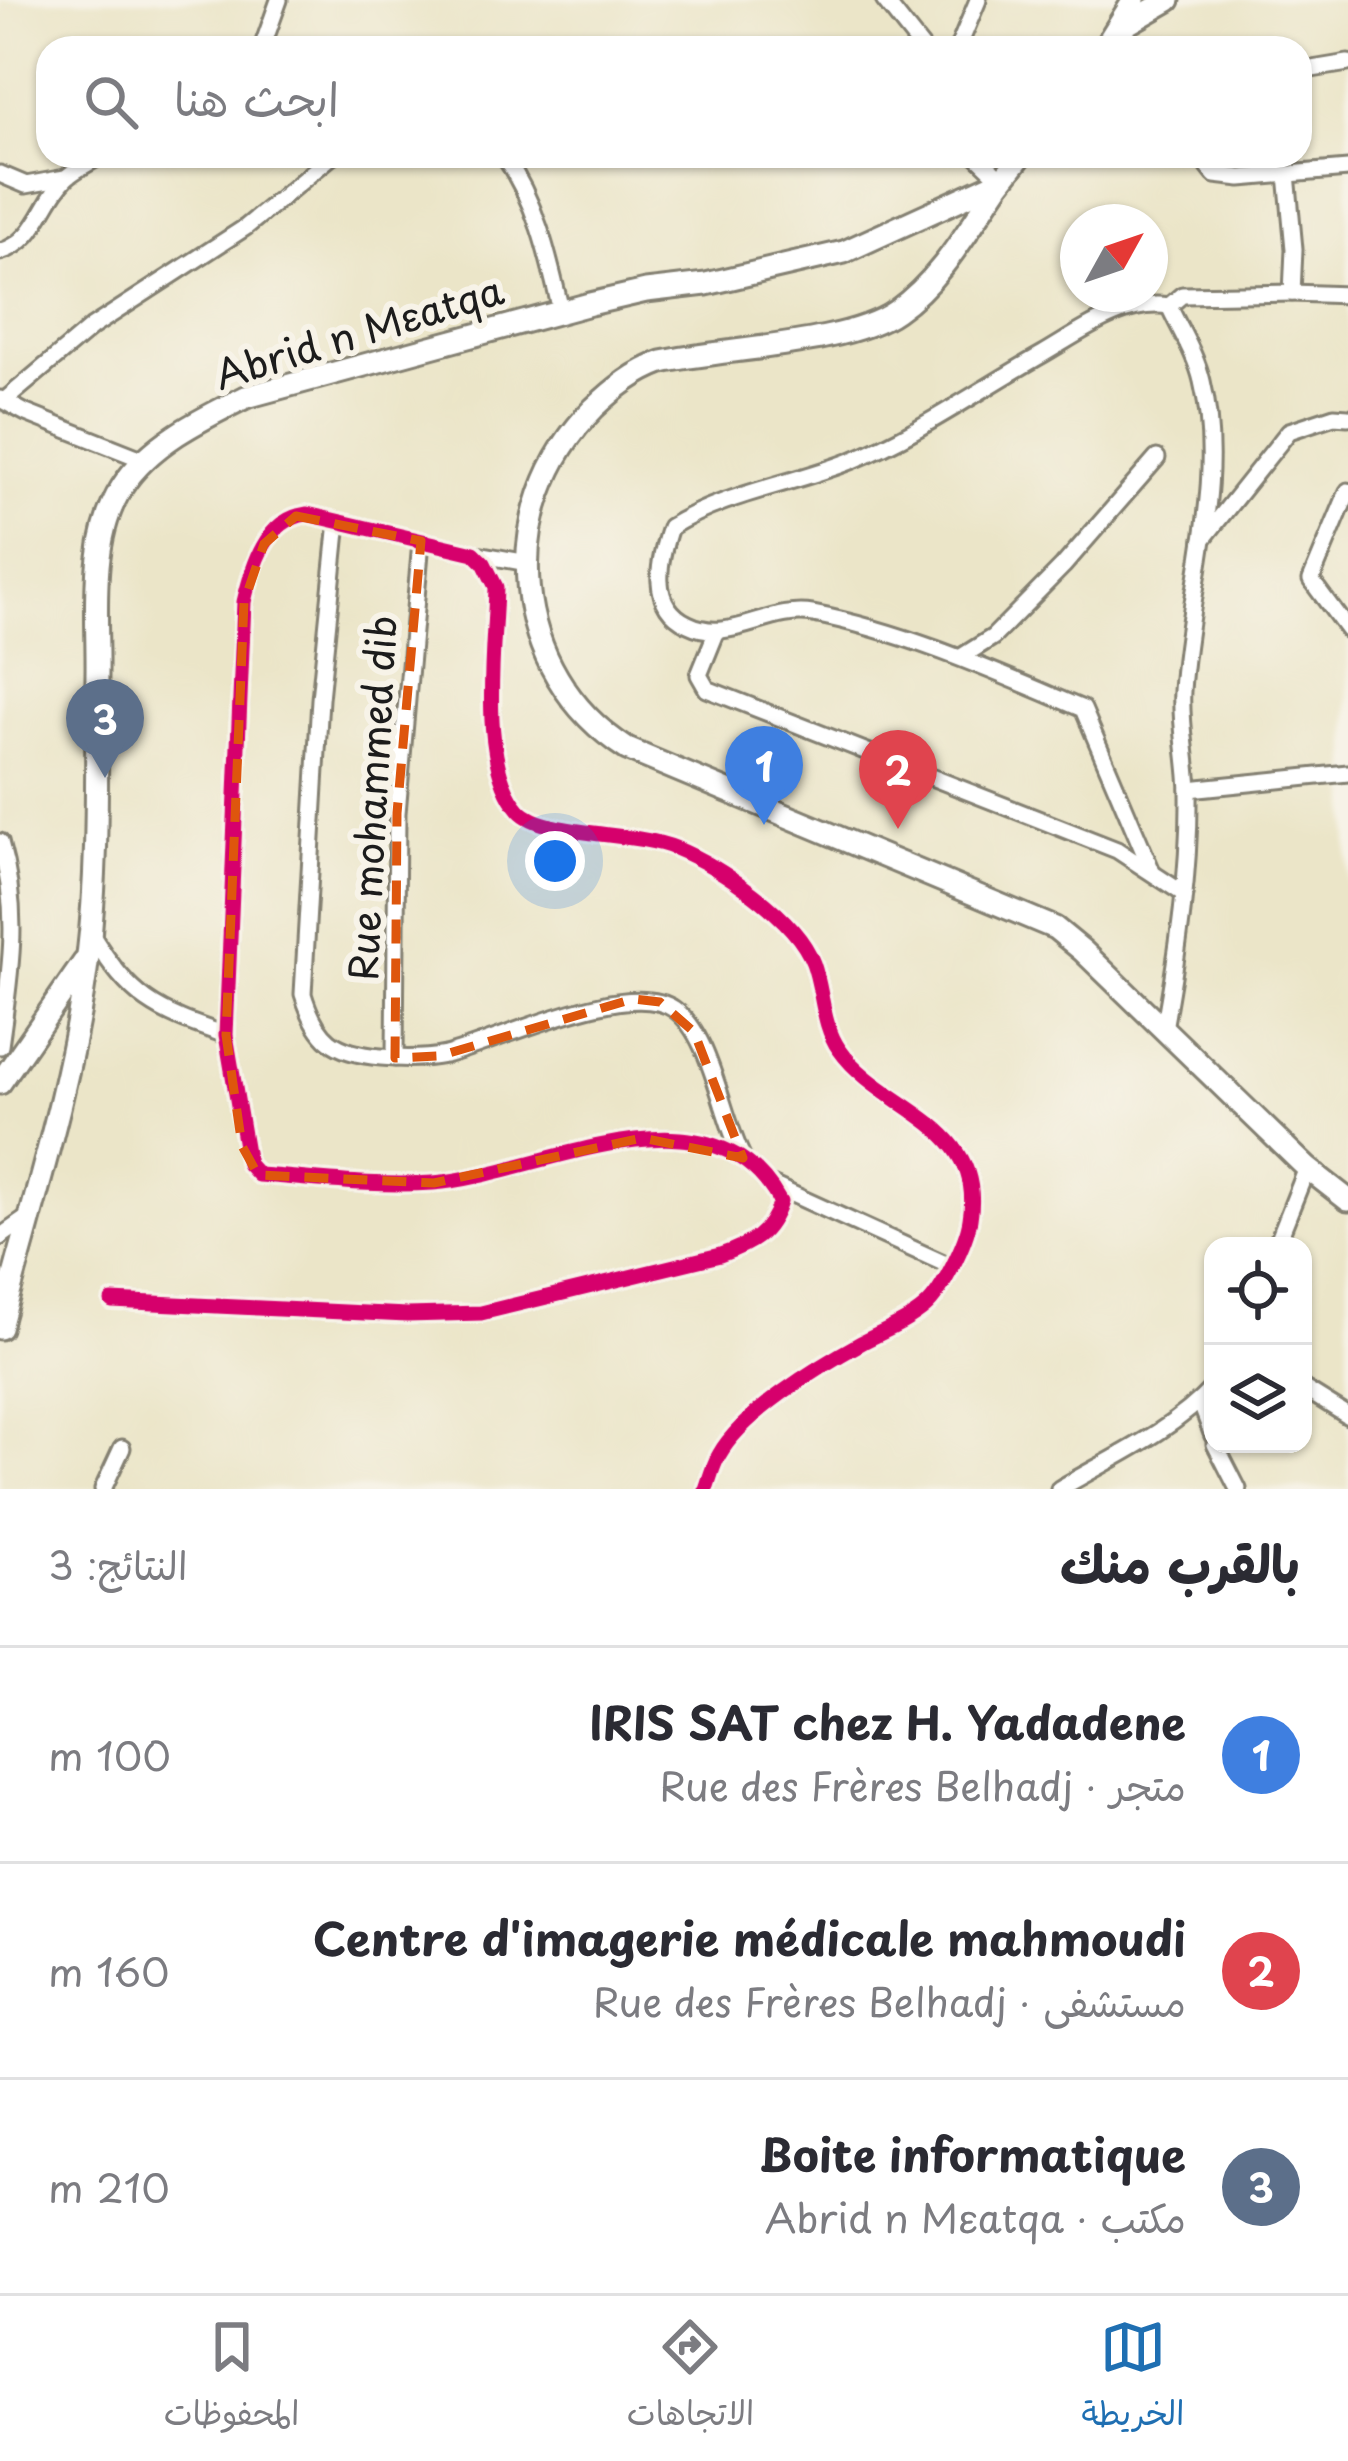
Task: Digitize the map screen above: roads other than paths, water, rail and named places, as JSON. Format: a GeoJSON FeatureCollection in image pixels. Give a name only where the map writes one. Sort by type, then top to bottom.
{"type":"FeatureCollection","features":[{"type":"Feature","properties":{"kind":"main road"},"geometry":{"type":"LineString","coordinates":[[1113,36],[1134,0]]}},
{"type":"Feature","properties":{"kind":"main road"},"geometry":{"type":"LineString","coordinates":[[1115,36],[1169,0]]}},
{"type":"Feature","properties":{"kind":"main road","name":"Abrid n Mɛatqa"},"geometry":{"type":"LineString","coordinates":[[0,1083],[88,956],[95,865],[99,560],[123,486],[147,460],[202,418],[246,397],[561,311],[844,252],[1002,180],[1012,168]]}},
{"type":"Feature","properties":{"kind":"main road"},"geometry":{"type":"LineString","coordinates":[[1002,180],[942,267],[893,313],[856,328],[662,362],[639,370],[611,392],[563,444],[532,513],[528,563],[537,634],[580,712],[627,749],[1030,915],[1083,951],[1306,1168],[1348,1200]]}},
{"type":"Feature","properties":{"kind":"main road"},"geometry":{"type":"LineString","coordinates":[[0,1328],[63,1097],[88,956]]}},
{"type":"Feature","properties":{"kind":"street"},"geometry":{"type":"LineString","coordinates":[[266,36],[279,0]]}},
{"type":"Feature","properties":{"kind":"street"},"geometry":{"type":"LineString","coordinates":[[884,0],[912,36]]}},
{"type":"Feature","properties":{"kind":"street"},"geometry":{"type":"LineString","coordinates":[[963,36],[978,0]]}},
{"type":"Feature","properties":{"kind":"street"},"geometry":{"type":"LineString","coordinates":[[1312,69],[1348,63]]}},
{"type":"Feature","properties":{"kind":"street"},"geometry":{"type":"LineString","coordinates":[[0,174],[26,184],[65,178],[81,168]]}},
{"type":"Feature","properties":{"kind":"street"},"geometry":{"type":"LineString","coordinates":[[147,460],[2,400],[92,326],[246,226],[317,168]]}},
{"type":"Feature","properties":{"kind":"street"},"geometry":{"type":"LineString","coordinates":[[513,168],[540,223],[561,311]]}},
{"type":"Feature","properties":{"kind":"street"},"geometry":{"type":"LineString","coordinates":[[990,168],[1002,180]]}},
{"type":"Feature","properties":{"kind":"street"},"geometry":{"type":"LineString","coordinates":[[1209,168],[1215,176],[1348,170]]}},
{"type":"Feature","properties":{"kind":"street"},"geometry":{"type":"LineString","coordinates":[[1287,174],[1294,249],[1292,293]]}},
{"type":"Feature","properties":{"kind":"street"},"geometry":{"type":"LineString","coordinates":[[0,253],[15,248],[34,228],[65,178]]}},
{"type":"Feature","properties":{"kind":"street"},"geometry":{"type":"LineString","coordinates":[[1151,869],[1083,709],[961,657],[808,613],[716,633],[684,623],[660,595],[658,563],[670,527],[704,506],[848,462],[916,431],[992,382],[1122,310],[1169,305],[1182,295],[1348,295]]}},
{"type":"Feature","properties":{"kind":"street"},"geometry":{"type":"LineString","coordinates":[[1164,1029],[1184,895],[1189,789],[1181,696],[1210,493],[1209,416],[1202,376],[1169,305]]}},
{"type":"Feature","properties":{"kind":"street"},"geometry":{"type":"LineString","coordinates":[[1201,542],[1289,431],[1334,416],[1348,417]]}},
{"type":"Feature","properties":{"kind":"street"},"geometry":{"type":"LineString","coordinates":[[961,657],[993,637],[1063,566],[1157,458]]}},
{"type":"Feature","properties":{"kind":"street"},"geometry":{"type":"LineString","coordinates":[[1348,491],[1311,580],[1348,630]]}},
{"type":"Feature","properties":{"kind":"street"},"geometry":{"type":"LineString","coordinates":[[112,1301],[384,1314],[482,1312],[720,1255],[755,1242],[774,1222],[780,1202],[764,1174],[742,1158],[700,1144],[642,1138],[434,1183],[258,1175],[248,1164],[226,1035],[244,602],[253,564],[284,523],[307,514],[528,563]]}},
{"type":"Feature","properties":{"kind":"street"},"geometry":{"type":"LineString","coordinates":[[338,521],[320,699],[304,994],[320,1031],[340,1051],[395,1058],[439,1056],[592,1007],[633,999],[660,1002],[678,1011],[694,1032],[742,1158]]}},
{"type":"Feature","properties":{"kind":"street","name":"Rue mohammed dib"},"geometry":{"type":"LineString","coordinates":[[395,1058],[398,813],[421,541]]}},
{"type":"Feature","properties":{"kind":"street"},"geometry":{"type":"LineString","coordinates":[[474,553],[496,586],[495,751],[519,809],[542,826],[632,835],[677,848],[747,891],[781,919],[813,961],[836,1046],[851,1064],[915,1110],[955,1147],[969,1171],[970,1223],[938,1292],[923,1310],[840,1354],[732,1437],[706,1489]]}},
{"type":"Feature","properties":{"kind":"street"},"geometry":{"type":"LineString","coordinates":[[716,633],[699,675],[707,689],[1117,850],[1184,895]]}},
{"type":"Feature","properties":{"kind":"street"},"geometry":{"type":"LineString","coordinates":[[1189,789],[1348,773]]}},
{"type":"Feature","properties":{"kind":"street"},"geometry":{"type":"LineString","coordinates":[[0,842],[15,931],[0,1046]]}},
{"type":"Feature","properties":{"kind":"street"},"geometry":{"type":"LineString","coordinates":[[90,932],[116,974],[151,1006],[226,1035]]}},
{"type":"Feature","properties":{"kind":"street"},"geometry":{"type":"LineString","coordinates":[[1279,1237],[1306,1168]]}},
{"type":"Feature","properties":{"kind":"street"},"geometry":{"type":"LineString","coordinates":[[770,1184],[950,1266]]}},
{"type":"Feature","properties":{"kind":"street"},"geometry":{"type":"LineString","coordinates":[[0,1237],[30,1216]]}},
{"type":"Feature","properties":{"kind":"street"},"geometry":{"type":"LineString","coordinates":[[1312,1394],[1348,1416]]}},
{"type":"Feature","properties":{"kind":"street"},"geometry":{"type":"LineString","coordinates":[[1059,1489],[1204,1397]]}},
{"type":"Feature","properties":{"kind":"street"},"geometry":{"type":"LineString","coordinates":[[1200,1402],[1204,1413]]}},
{"type":"Feature","properties":{"kind":"street"},"geometry":{"type":"LineString","coordinates":[[103,1489],[122,1448]]}},
{"type":"Feature","properties":{"kind":"street"},"geometry":{"type":"LineString","coordinates":[[1220,1453],[1238,1489]]}},
{"type":"Feature","properties":{"kind":"place","name":"Boite informatique"},"geometry":{"type":"Point","coordinates":[105,778]}},
{"type":"Feature","properties":{"kind":"place","name":"IRIS SAT chez H. Yadadene"},"geometry":{"type":"Point","coordinates":[764,825]}},
{"type":"Feature","properties":{"kind":"place","name":"Centre d'imagerie médicale mahmoudi"},"geometry":{"type":"Point","coordinates":[898,829]}}]}
